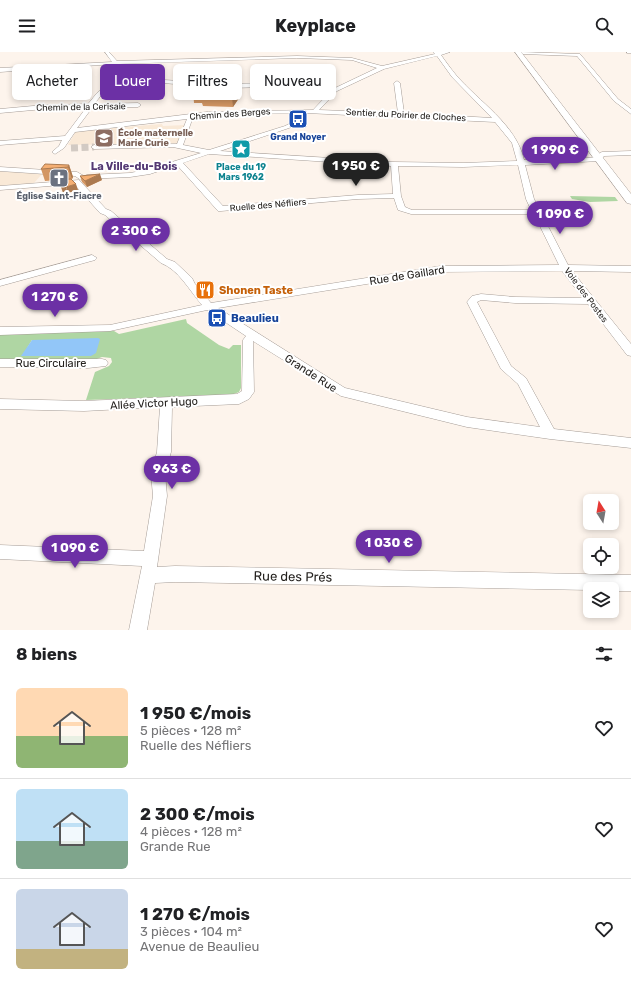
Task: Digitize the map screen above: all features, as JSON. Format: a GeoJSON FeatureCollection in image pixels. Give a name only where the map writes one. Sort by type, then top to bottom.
{"type":"FeatureCollection","features":[{"type":"Feature","properties":{"kind":"main road"},"geometry":{"type":"LineString","coordinates":[[521,52],[600,156],[631,201]]}},
{"type":"Feature","properties":{"kind":"main road"},"geometry":{"type":"LineString","coordinates":[[600,156],[631,191]]}},
{"type":"Feature","properties":{"kind":"street"},"geometry":{"type":"LineString","coordinates":[[107,52],[116,63]]}},
{"type":"Feature","properties":{"kind":"street"},"geometry":{"type":"LineString","coordinates":[[336,90],[382,68],[437,53],[448,52]]}},
{"type":"Feature","properties":{"kind":"street"},"geometry":{"type":"LineString","coordinates":[[521,52],[578,55],[622,106],[631,112]]}},
{"type":"Feature","properties":{"kind":"street"},"geometry":{"type":"LineString","coordinates":[[224,53],[247,59]]}},
{"type":"Feature","properties":{"kind":"street","name":"Voie des Postes"},"geometry":{"type":"LineString","coordinates":[[437,53],[460,84],[497,120],[515,143],[518,149],[526,186],[536,212],[565,268],[631,352]]}},
{"type":"Feature","properties":{"kind":"street"},"geometry":{"type":"LineString","coordinates":[[0,70],[116,63],[304,57],[364,60],[382,68]]}},
{"type":"Feature","properties":{"kind":"street"},"geometry":{"type":"LineString","coordinates":[[165,82],[229,86],[250,85]]}},
{"type":"Feature","properties":{"kind":"street"},"geometry":{"type":"LineString","coordinates":[[397,83],[401,114]]}},
{"type":"Feature","properties":{"kind":"street"},"geometry":{"type":"LineString","coordinates":[[55,152],[62,147],[63,143],[100,93]]}},
{"type":"Feature","properties":{"kind":"street"},"geometry":{"type":"LineString","coordinates":[[315,111],[325,100]]}},
{"type":"Feature","properties":{"kind":"street","name":"Chemin de la Cerisaie"},"geometry":{"type":"LineString","coordinates":[[0,111],[90,105],[138,105]]}},
{"type":"Feature","properties":{"kind":"street"},"geometry":{"type":"LineString","coordinates":[[218,151],[299,122],[302,119],[303,111]]}},
{"type":"Feature","properties":{"kind":"street","name":"Sentier du Poirier de Cloches"},"geometry":{"type":"LineString","coordinates":[[315,111],[401,114],[497,120]]}},
{"type":"Feature","properties":{"kind":"street","name":"Chemin des Berges"},"geometry":{"type":"LineString","coordinates":[[73,130],[192,116],[315,111]]}},
{"type":"Feature","properties":{"kind":"street"},"geometry":{"type":"LineString","coordinates":[[180,145],[192,116]]}},
{"type":"Feature","properties":{"kind":"street"},"geometry":{"type":"LineString","coordinates":[[0,143],[68,138]]}},
{"type":"Feature","properties":{"kind":"street"},"geometry":{"type":"LineString","coordinates":[[94,148],[180,145],[208,152]]}},
{"type":"Feature","properties":{"kind":"street"},"geometry":{"type":"LineString","coordinates":[[62,147],[71,148]]}},
{"type":"Feature","properties":{"kind":"street"},"geometry":{"type":"LineString","coordinates":[[0,192],[78,178],[137,175],[208,152],[218,151],[394,164],[463,165],[588,160],[600,156],[631,154]]}},
{"type":"Feature","properties":{"kind":"street","name":"Ruelle des Néfliers"},"geometry":{"type":"LineString","coordinates":[[178,162],[221,209],[358,197],[397,196]]}},
{"type":"Feature","properties":{"kind":"street"},"geometry":{"type":"LineString","coordinates":[[394,164],[397,196],[401,208],[411,212],[536,212]]}},
{"type":"Feature","properties":{"kind":"street"},"geometry":{"type":"LineString","coordinates":[[0,169],[45,172],[78,178]]}},
{"type":"Feature","properties":{"kind":"street"},"geometry":{"type":"LineString","coordinates":[[36,186],[45,172]]}},
{"type":"Feature","properties":{"kind":"street","name":"Grande Rue"},"geometry":{"type":"LineString","coordinates":[[78,178],[103,211],[108,213],[160,258],[172,264],[189,280],[190,285],[209,307],[341,392],[467,422],[550,434],[631,443]]}},
{"type":"Feature","properties":{"kind":"street"},"geometry":{"type":"LineString","coordinates":[[0,188],[36,186]]}},
{"type":"Feature","properties":{"kind":"street"},"geometry":{"type":"LineString","coordinates":[[0,283],[92,258]]}},
{"type":"Feature","properties":{"kind":"street","name":"Rue de Gaillard"},"geometry":{"type":"LineString","coordinates":[[0,332],[110,328],[209,307],[441,269],[631,269]]}},
{"type":"Feature","properties":{"kind":"street"},"geometry":{"type":"LineString","coordinates":[[550,434],[522,381],[507,369],[472,302],[476,298],[481,297],[515,300],[590,301]]}},
{"type":"Feature","properties":{"kind":"street","name":"Allée Victor Hugo"},"geometry":{"type":"LineString","coordinates":[[0,404],[84,406],[239,399],[245,396],[248,392],[248,340],[252,335]]}},
{"type":"Feature","properties":{"kind":"street","name":"Rue Circulaire"},"geometry":{"type":"LineString","coordinates":[[0,363],[102,363]]}},
{"type":"Feature","properties":{"kind":"street"},"geometry":{"type":"LineString","coordinates":[[138,630],[151,559],[160,496],[158,490],[160,458],[164,452],[166,402]]}},
{"type":"Feature","properties":{"kind":"street"},"geometry":{"type":"LineString","coordinates":[[0,552],[151,559]]}},
{"type":"Feature","properties":{"kind":"street","name":"Rue des Prés"},"geometry":{"type":"LineString","coordinates":[[148,576],[191,574],[631,583]]}},
{"type":"Feature","properties":{"kind":"shaded area"},"geometry":{"type":"Polygon","coordinates":[[[162,124],[163,126],[185,125],[178,143],[68,145],[76,131],[162,124]]]}},
{"type":"Feature","properties":{"kind":"shaded area"},"geometry":{"type":"Polygon","coordinates":[[[0,171],[42,174],[34,183],[30,185],[0,186],[0,171]]]}},
{"type":"Feature","properties":{"kind":"green space"},"geometry":{"type":"Polygon","coordinates":[[[570,196],[615,197],[618,201],[590,202],[572,199],[570,196]]]}},
{"type":"Feature","properties":{"kind":"green space"},"geometry":{"type":"Polygon","coordinates":[[[186,319],[187,323],[219,345],[229,349],[233,345],[241,345],[241,388],[239,392],[231,395],[86,400],[95,372],[109,366],[112,362],[111,358],[102,357],[89,362],[0,361],[0,333],[114,331],[119,334],[186,319]],[[32,340],[27,348],[91,356],[32,340]]]}},
{"type":"Feature","properties":{"kind":"water"},"geometry":{"type":"Polygon","coordinates":[[[100,339],[96,353],[91,356],[21,356],[32,340],[100,339]]]}},
{"type":"Feature","properties":{"kind":"building"},"geometry":{"type":"Polygon","coordinates":[[[45,164],[69,165],[68,167],[41,169],[45,164]]]}},
{"type":"Feature","properties":{"kind":"building"},"geometry":{"type":"Polygon","coordinates":[[[100,174],[85,181],[80,176],[100,174]]]}},
{"type":"Feature","properties":{"kind":"building"},"geometry":{"type":"Polygon","coordinates":[[[71,179],[76,184],[66,187],[65,184],[61,187],[59,180],[71,179]]]}},
{"type":"Feature","properties":{"kind":"tunnel"},"geometry":{"type":"LineString","coordinates":[[71,148],[94,147]]}},
{"type":"Feature","properties":{"kind":"place","name":"Grand Noyer"},"geometry":{"type":"Point","coordinates":[298,119]}},
{"type":"Feature","properties":{"kind":"place","name":"École maternelle Marie Curie"},"geometry":{"type":"Point","coordinates":[104,138]}},
{"type":"Feature","properties":{"kind":"place","name":"Place du 19 Mars 1962"},"geometry":{"type":"Point","coordinates":[241,149]}},
{"type":"Feature","properties":{"kind":"place","name":"Église Saint-Fiacre"},"geometry":{"type":"Point","coordinates":[59,178]}},
{"type":"Feature","properties":{"kind":"place","name":"Shonen Taste"},"geometry":{"type":"Point","coordinates":[205,290]}},
{"type":"Feature","properties":{"kind":"place","name":"Beaulieu"},"geometry":{"type":"Point","coordinates":[217,318]}},
{"type":"Feature","properties":{"kind":"district","name":"La Ville-du-Bois"},"geometry":{"type":"Point","coordinates":[134,166]}}]}
